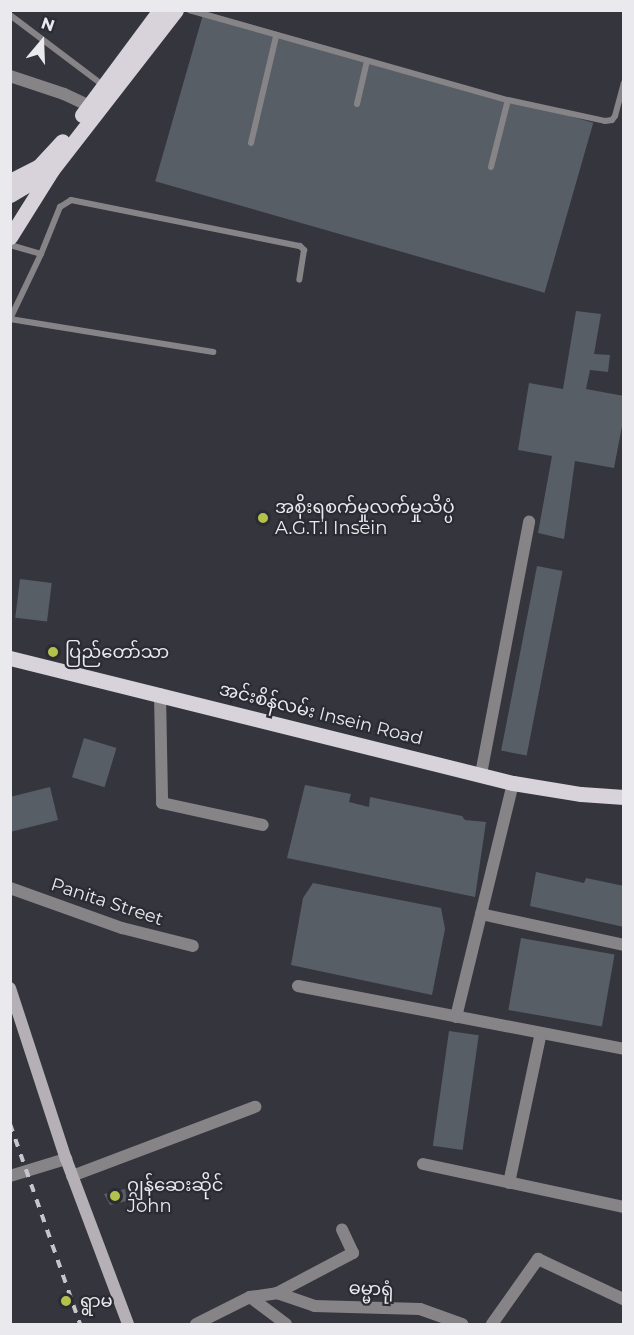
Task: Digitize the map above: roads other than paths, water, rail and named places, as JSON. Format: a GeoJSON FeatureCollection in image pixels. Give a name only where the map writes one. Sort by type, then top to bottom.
{"type":"FeatureCollection","features":[{"type":"Feature","properties":{"kind":"main road"},"geometry":{"type":"LineString","coordinates":[[109,89],[160,10]]}},
{"type":"Feature","properties":{"kind":"main road"},"geometry":{"type":"LineString","coordinates":[[10,181],[39,166],[52,154],[94,108],[176,10]]}},
{"type":"Feature","properties":{"kind":"main road"},"geometry":{"type":"LineString","coordinates":[[10,237],[94,108]]}},
{"type":"Feature","properties":{"kind":"main road"},"geometry":{"type":"LineString","coordinates":[[52,154],[52,170]]}},
{"type":"Feature","properties":{"kind":"main road"},"geometry":{"type":"LineString","coordinates":[[10,195],[52,170]]}},
{"type":"Feature","properties":{"kind":"main road","name":"အင်းစိန်လမ်း Insein Road"},"geometry":{"type":"LineString","coordinates":[[10,658],[513,783],[581,794],[624,797]]}},
{"type":"Feature","properties":{"kind":"main road"},"geometry":{"type":"LineString","coordinates":[[10,988],[66,1159],[128,1324]]}},
{"type":"Feature","properties":{"kind":"street"},"geometry":{"type":"LineString","coordinates":[[10,76],[94,108]]}},
{"type":"Feature","properties":{"kind":"street"},"geometry":{"type":"LineString","coordinates":[[481,774],[529,522]]}},
{"type":"Feature","properties":{"kind":"street"},"geometry":{"type":"LineString","coordinates":[[160,694],[162,803],[263,825]]}},
{"type":"Feature","properties":{"kind":"street"},"geometry":{"type":"LineString","coordinates":[[456,1017],[513,783]]}},
{"type":"Feature","properties":{"kind":"street","name":"Panita Street"},"geometry":{"type":"LineString","coordinates":[[10,888],[122,928],[193,946]]}},
{"type":"Feature","properties":{"kind":"street"},"geometry":{"type":"LineString","coordinates":[[481,914],[624,945]]}},
{"type":"Feature","properties":{"kind":"street"},"geometry":{"type":"LineString","coordinates":[[298,986],[624,1049]]}},
{"type":"Feature","properties":{"kind":"street"},"geometry":{"type":"LineString","coordinates":[[509,1183],[541,1033]]}},
{"type":"Feature","properties":{"kind":"street"},"geometry":{"type":"LineString","coordinates":[[72,1176],[255,1107]]}},
{"type":"Feature","properties":{"kind":"street"},"geometry":{"type":"LineString","coordinates":[[10,1176],[66,1159]]}},
{"type":"Feature","properties":{"kind":"street"},"geometry":{"type":"LineString","coordinates":[[423,1164],[624,1207]]}},
{"type":"Feature","properties":{"kind":"street"},"geometry":{"type":"LineString","coordinates":[[196,1324],[250,1297],[278,1293],[353,1252],[342,1229]]}},
{"type":"Feature","properties":{"kind":"street"},"geometry":{"type":"LineString","coordinates":[[492,1324],[538,1258],[623,1299]]}},
{"type":"Feature","properties":{"kind":"street","name":"ဓမ္မာရုံ"},"geometry":{"type":"LineString","coordinates":[[278,1293],[314,1306],[420,1309],[462,1324]]}},
{"type":"Feature","properties":{"kind":"street"},"geometry":{"type":"LineString","coordinates":[[250,1297],[286,1324]]}},
{"type":"Feature","properties":{"kind":"lane"},"geometry":{"type":"LineString","coordinates":[[189,10],[508,100],[605,121],[612,120],[624,83]]}},
{"type":"Feature","properties":{"kind":"lane"},"geometry":{"type":"LineString","coordinates":[[10,15],[109,89]]}},
{"type":"Feature","properties":{"kind":"lane"},"geometry":{"type":"LineString","coordinates":[[251,142],[276,36]]}},
{"type":"Feature","properties":{"kind":"lane"},"geometry":{"type":"LineString","coordinates":[[357,104],[367,61]]}},
{"type":"Feature","properties":{"kind":"lane"},"geometry":{"type":"LineString","coordinates":[[491,167],[508,100]]}},
{"type":"Feature","properties":{"kind":"lane"},"geometry":{"type":"LineString","coordinates":[[213,352],[10,319],[41,254],[60,207],[71,200],[300,246],[304,250],[299,280]]}},
{"type":"Feature","properties":{"kind":"lane"},"geometry":{"type":"LineString","coordinates":[[10,245],[41,254]]}},
{"type":"Feature","properties":{"kind":"railway"},"geometry":{"type":"LineString","coordinates":[[10,1124],[80,1324]]}},
{"type":"Feature","properties":{"kind":"place","name":"အစိုးရစက်မှုလက်မှုသိပ္ပံ A.G.T.I Insein"},"geometry":{"type":"Point","coordinates":[263,518]}},
{"type":"Feature","properties":{"kind":"place","name":"ပြည်တော်သာ"},"geometry":{"type":"Point","coordinates":[53,652]}},
{"type":"Feature","properties":{"kind":"place","name":"ဂျွန်ဆေးဆိုင် John"},"geometry":{"type":"Point","coordinates":[115,1196]}},
{"type":"Feature","properties":{"kind":"place","name":"ရွာမ"},"geometry":{"type":"Point","coordinates":[66,1301]}}]}
